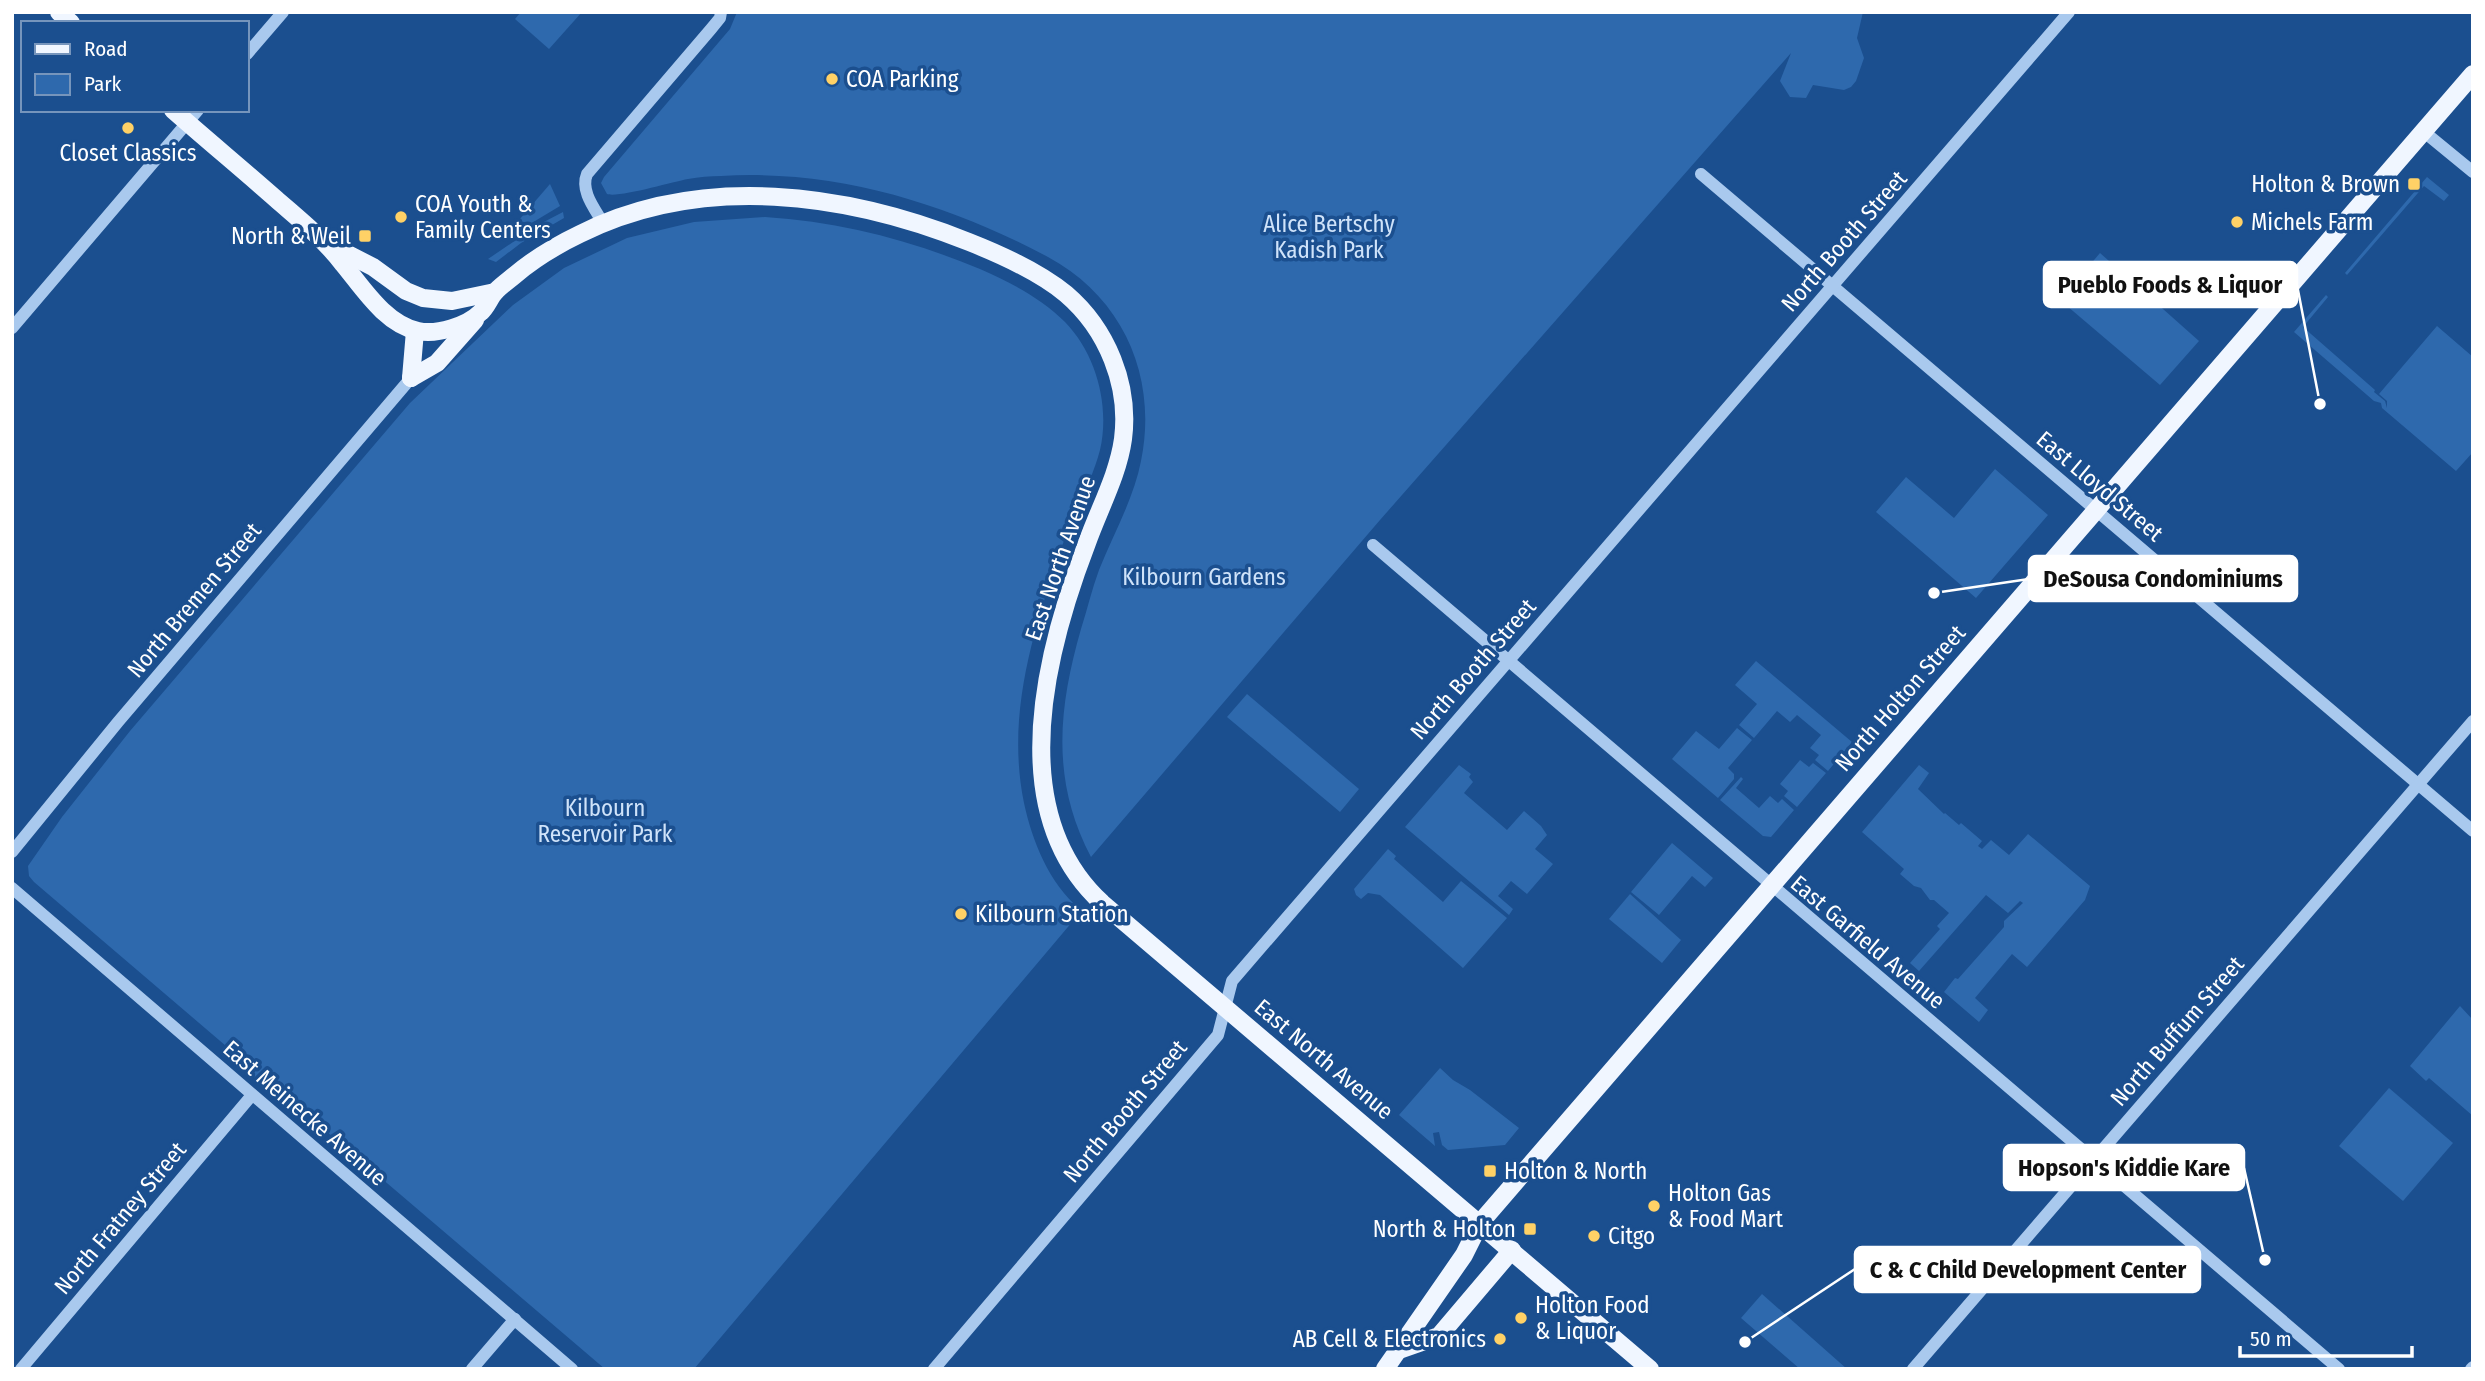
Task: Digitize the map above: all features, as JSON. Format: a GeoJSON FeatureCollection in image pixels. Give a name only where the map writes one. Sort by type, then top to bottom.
{"type":"FeatureCollection","features":[{"type":"Feature","properties":{"kind":"main road","name":"North Holton Street"},"geometry":{"type":"LineString","coordinates":[[1385,1369],[1464,1255],[1479,1223],[2473,74]]}},
{"type":"Feature","properties":{"kind":"main road","name":"East North Avenue"},"geometry":{"type":"LineString","coordinates":[[192,117],[327,244],[381,309],[415,331],[434,332],[453,327],[481,312],[495,292],[541,255],[603,223],[643,210],[708,198],[769,197],[856,207],[923,225],[988,250],[1040,277],[1064,293],[1086,313],[1106,344],[1120,379],[1124,407],[1123,440],[1118,463],[1087,540],[1058,631],[1043,716],[1040,748],[1042,782],[1057,836],[1076,873],[1089,891],[1650,1369]]}},
{"type":"Feature","properties":{"kind":"main road","name":"East North Avenue"},"geometry":{"type":"LineString","coordinates":[[327,244],[373,267],[406,291],[423,298],[452,301],[495,292]]}},
{"type":"Feature","properties":{"kind":"main road"},"geometry":{"type":"LineString","coordinates":[[411,378],[437,363],[481,312]]}},
{"type":"Feature","properties":{"kind":"main road"},"geometry":{"type":"LineString","coordinates":[[411,378],[415,331]]}},
{"type":"Feature","properties":{"kind":"main road"},"geometry":{"type":"LineString","coordinates":[[1399,1350],[1439,1335],[1512,1250]]}},
{"type":"Feature","properties":{"kind":"street"},"geometry":{"type":"LineString","coordinates":[[248,53],[283,12]]}},
{"type":"Feature","properties":{"kind":"street"},"geometry":{"type":"LineString","coordinates":[[603,223],[585,190],[584,181],[587,174],[711,29],[720,18],[721,12]]}},
{"type":"Feature","properties":{"kind":"street","name":"North Booth Street"},"geometry":{"type":"LineString","coordinates":[[934,1369],[1217,1035],[1232,981],[2069,12]]}},
{"type":"Feature","properties":{"kind":"street"},"geometry":{"type":"LineString","coordinates":[[12,328],[192,117]]}},
{"type":"Feature","properties":{"kind":"street"},"geometry":{"type":"LineString","coordinates":[[2423,131],[2473,172]]}},
{"type":"Feature","properties":{"kind":"street","name":"East Lloyd Street"},"geometry":{"type":"LineString","coordinates":[[1701,174],[2473,831]]}},
{"type":"Feature","properties":{"kind":"street","name":"North Bremen Street"},"geometry":{"type":"LineString","coordinates":[[12,852],[127,711],[411,378]]}},
{"type":"Feature","properties":{"kind":"street","name":"East Garfield Avenue"},"geometry":{"type":"LineString","coordinates":[[1373,545],[2339,1369]]}},
{"type":"Feature","properties":{"kind":"street","name":"North Buffum Street"},"geometry":{"type":"LineString","coordinates":[[1913,1369],[2473,721]]}},
{"type":"Feature","properties":{"kind":"street","name":"East Meinecke Avenue"},"geometry":{"type":"LineString","coordinates":[[12,888],[572,1369]]}},
{"type":"Feature","properties":{"kind":"street","name":"North Fratney Street"},"geometry":{"type":"LineString","coordinates":[[21,1369],[251,1095]]}},
{"type":"Feature","properties":{"kind":"street"},"geometry":{"type":"LineString","coordinates":[[472,1369],[515,1319]]}},
{"type":"Feature","properties":{"kind":"green space"},"geometry":{"type":"Polygon","coordinates":[[[521,12],[582,12],[549,49],[515,19],[521,12]]]}},
{"type":"Feature","properties":{"kind":"green space","name":"Alice Bertschy Kadish Park"},"geometry":{"type":"Polygon","coordinates":[[[737,12],[1863,12],[1857,38],[1864,58],[1856,81],[1851,87],[1844,90],[1813,85],[1806,98],[1790,97],[1780,81],[1791,53],[1380,520],[1091,857],[1069,801],[1062,744],[1064,716],[1073,659],[1092,592],[1128,503],[1141,461],[1145,430],[1144,400],[1139,371],[1129,343],[1097,294],[1075,274],[1048,257],[971,221],[890,194],[807,178],[764,175],[700,177],[633,192],[607,194],[601,183],[604,177],[730,29],[737,12]]]}},
{"type":"Feature","properties":{"kind":"green space"},"geometry":{"type":"Polygon","coordinates":[[[2427,177],[2449,195],[2444,201],[2424,186],[2347,275],[2345,273],[2427,177]]]}},
{"type":"Feature","properties":{"kind":"green space"},"geometry":{"type":"Polygon","coordinates":[[[550,184],[560,206],[510,236],[507,234],[550,184]]]}},
{"type":"Feature","properties":{"kind":"green space"},"geometry":{"type":"Polygon","coordinates":[[[563,212],[564,218],[521,243],[496,262],[488,259],[538,225],[563,212]]]}},
{"type":"Feature","properties":{"kind":"green space","name":"Kilbourn Reservoir Park"},"geometry":{"type":"Polygon","coordinates":[[[765,217],[821,223],[875,234],[928,249],[991,274],[1025,292],[1065,322],[1076,335],[1093,366],[1102,399],[1103,434],[1100,450],[1065,537],[1041,611],[1025,674],[1018,738],[1019,770],[1032,832],[1043,861],[1059,887],[1080,909],[1073,921],[694,1369],[605,1369],[306,1114],[295,1113],[230,1057],[226,1046],[34,882],[29,876],[28,866],[62,817],[130,731],[410,403],[513,305],[564,268],[627,238],[694,222],[765,217]]]}},
{"type":"Feature","properties":{"kind":"green space"},"geometry":{"type":"Polygon","coordinates":[[[2100,253],[2199,341],[2160,385],[2060,300],[2100,253]]]}},
{"type":"Feature","properties":{"kind":"green space"},"geometry":{"type":"Polygon","coordinates":[[[2326,295],[2328,297],[2303,327],[2375,390],[2385,401],[2387,408],[2387,401],[2379,394],[2437,326],[2473,357],[2473,452],[2456,471],[2382,408],[2381,403],[2374,401],[2294,332],[2326,295]]]}},
{"type":"Feature","properties":{"kind":"green space"},"geometry":{"type":"Polygon","coordinates":[[[1995,469],[2048,515],[1976,598],[1876,512],[1906,477],[1954,518],[1995,469]]]}},
{"type":"Feature","properties":{"kind":"green space"},"geometry":{"type":"Polygon","coordinates":[[[1756,661],[1852,742],[1828,771],[1815,760],[1819,755],[1810,748],[1821,735],[1797,715],[1790,722],[1777,711],[1754,738],[1739,725],[1757,704],[1735,685],[1756,661]]]}},
{"type":"Feature","properties":{"kind":"green space"},"geometry":{"type":"Polygon","coordinates":[[[1247,694],[1359,789],[1340,812],[1227,717],[1247,694]]]}},
{"type":"Feature","properties":{"kind":"green space"},"geometry":{"type":"Polygon","coordinates":[[[1737,728],[1752,740],[1728,768],[1734,774],[1734,779],[1718,798],[1672,759],[1696,731],[1719,749],[1737,728]]]}},
{"type":"Feature","properties":{"kind":"green space"},"geometry":{"type":"Polygon","coordinates":[[[1800,760],[1809,767],[1813,763],[1826,773],[1797,807],[1784,796],[1788,791],[1780,784],[1800,760]]]}},
{"type":"Feature","properties":{"kind":"green space"},"geometry":{"type":"Polygon","coordinates":[[[1459,765],[1471,774],[1469,777],[1473,782],[1464,793],[1507,830],[1524,811],[1547,835],[1535,849],[1553,864],[1527,894],[1511,881],[1498,896],[1513,909],[1509,915],[1405,827],[1459,765]]]}},
{"type":"Feature","properties":{"kind":"green space"},"geometry":{"type":"Polygon","coordinates":[[[1919,765],[1929,773],[1918,789],[1944,814],[1959,825],[1961,823],[1982,841],[1978,846],[1982,849],[1991,840],[2009,855],[2028,834],[2090,886],[2085,900],[2027,967],[2012,954],[1975,998],[1988,1010],[1979,1022],[1944,992],[2004,927],[2004,921],[2023,903],[2020,901],[2008,913],[1986,895],[1919,971],[1910,963],[1940,929],[1937,926],[1949,913],[1934,900],[1930,900],[1921,888],[1914,886],[1900,874],[1904,869],[1862,832],[1919,765]]]}},
{"type":"Feature","properties":{"kind":"green space"},"geometry":{"type":"Polygon","coordinates":[[[1741,777],[1743,779],[1736,788],[1759,808],[1770,796],[1778,803],[1782,799],[1794,810],[1771,837],[1763,836],[1720,800],[1741,777]]]}},
{"type":"Feature","properties":{"kind":"green space"},"geometry":{"type":"Polygon","coordinates":[[[1672,843],[1713,878],[1705,887],[1692,876],[1659,915],[1631,892],[1672,843]]]}},
{"type":"Feature","properties":{"kind":"green space"},"geometry":{"type":"Polygon","coordinates":[[[1388,849],[1396,856],[1394,859],[1443,902],[1461,881],[1507,918],[1463,968],[1380,895],[1368,893],[1361,899],[1356,895],[1354,889],[1388,849]]]}},
{"type":"Feature","properties":{"kind":"green space"},"geometry":{"type":"Polygon","coordinates":[[[1630,894],[1681,940],[1662,963],[1609,919],[1630,894]]]}},
{"type":"Feature","properties":{"kind":"green space"},"geometry":{"type":"Polygon","coordinates":[[[2460,1006],[2473,1020],[2473,1116],[2429,1078],[2426,1081],[2410,1066],[2460,1006]]]}},
{"type":"Feature","properties":{"kind":"green space"},"geometry":{"type":"Polygon","coordinates":[[[1440,1068],[1519,1128],[1505,1145],[1448,1150],[1442,1145],[1439,1132],[1433,1133],[1435,1146],[1399,1115],[1440,1068]]]}},
{"type":"Feature","properties":{"kind":"green space"},"geometry":{"type":"Polygon","coordinates":[[[2389,1088],[2453,1143],[2403,1201],[2339,1146],[2389,1088]]]}},
{"type":"Feature","properties":{"kind":"green space"},"geometry":{"type":"Polygon","coordinates":[[[1762,1294],[1847,1369],[1800,1369],[1741,1318],[1762,1294]]]}},
{"type":"Feature","properties":{"kind":"place","name":"COA Parking"},"geometry":{"type":"Point","coordinates":[832,79]}},
{"type":"Feature","properties":{"kind":"place","name":"Closet Classics"},"geometry":{"type":"Point","coordinates":[128,128]}},
{"type":"Feature","properties":{"kind":"place","name":"Holton & Brown"},"geometry":{"type":"Point","coordinates":[2414,184]}},
{"type":"Feature","properties":{"kind":"place","name":"COA Youth & Family Centers"},"geometry":{"type":"Point","coordinates":[401,217]}},
{"type":"Feature","properties":{"kind":"place","name":"Michels Farm"},"geometry":{"type":"Point","coordinates":[2237,222]}},
{"type":"Feature","properties":{"kind":"place","name":"North & Weil"},"geometry":{"type":"Point","coordinates":[365,236]}},
{"type":"Feature","properties":{"kind":"place","name":"Pueblo Foods & Liquor"},"geometry":{"type":"Point","coordinates":[2320,404]}},
{"type":"Feature","properties":{"kind":"place","name":"DeSousa Condominiums"},"geometry":{"type":"Point","coordinates":[1934,593]}},
{"type":"Feature","properties":{"kind":"place","name":"Kilbourn Station"},"geometry":{"type":"Point","coordinates":[961,914]}},
{"type":"Feature","properties":{"kind":"place","name":"Holton & North"},"geometry":{"type":"Point","coordinates":[1490,1171]}},
{"type":"Feature","properties":{"kind":"place","name":"Holton Gas & Food Mart"},"geometry":{"type":"Point","coordinates":[1654,1206]}},
{"type":"Feature","properties":{"kind":"place","name":"North & Holton"},"geometry":{"type":"Point","coordinates":[1530,1229]}},
{"type":"Feature","properties":{"kind":"place","name":"Citgo"},"geometry":{"type":"Point","coordinates":[1594,1236]}},
{"type":"Feature","properties":{"kind":"place","name":"Hopson's Kiddie Kare"},"geometry":{"type":"Point","coordinates":[2265,1260]}},
{"type":"Feature","properties":{"kind":"place","name":"Holton Food & Liquor"},"geometry":{"type":"Point","coordinates":[1521,1318]}},
{"type":"Feature","properties":{"kind":"place","name":"AB Cell & Electronics"},"geometry":{"type":"Point","coordinates":[1500,1339]}},
{"type":"Feature","properties":{"kind":"place","name":"C & C Child Development Center"},"geometry":{"type":"Point","coordinates":[1745,1342]}},
{"type":"Feature","properties":{"kind":"park label","name":"Kilbourn Gardens"},"geometry":{"type":"Point","coordinates":[1204,577]}}]}
